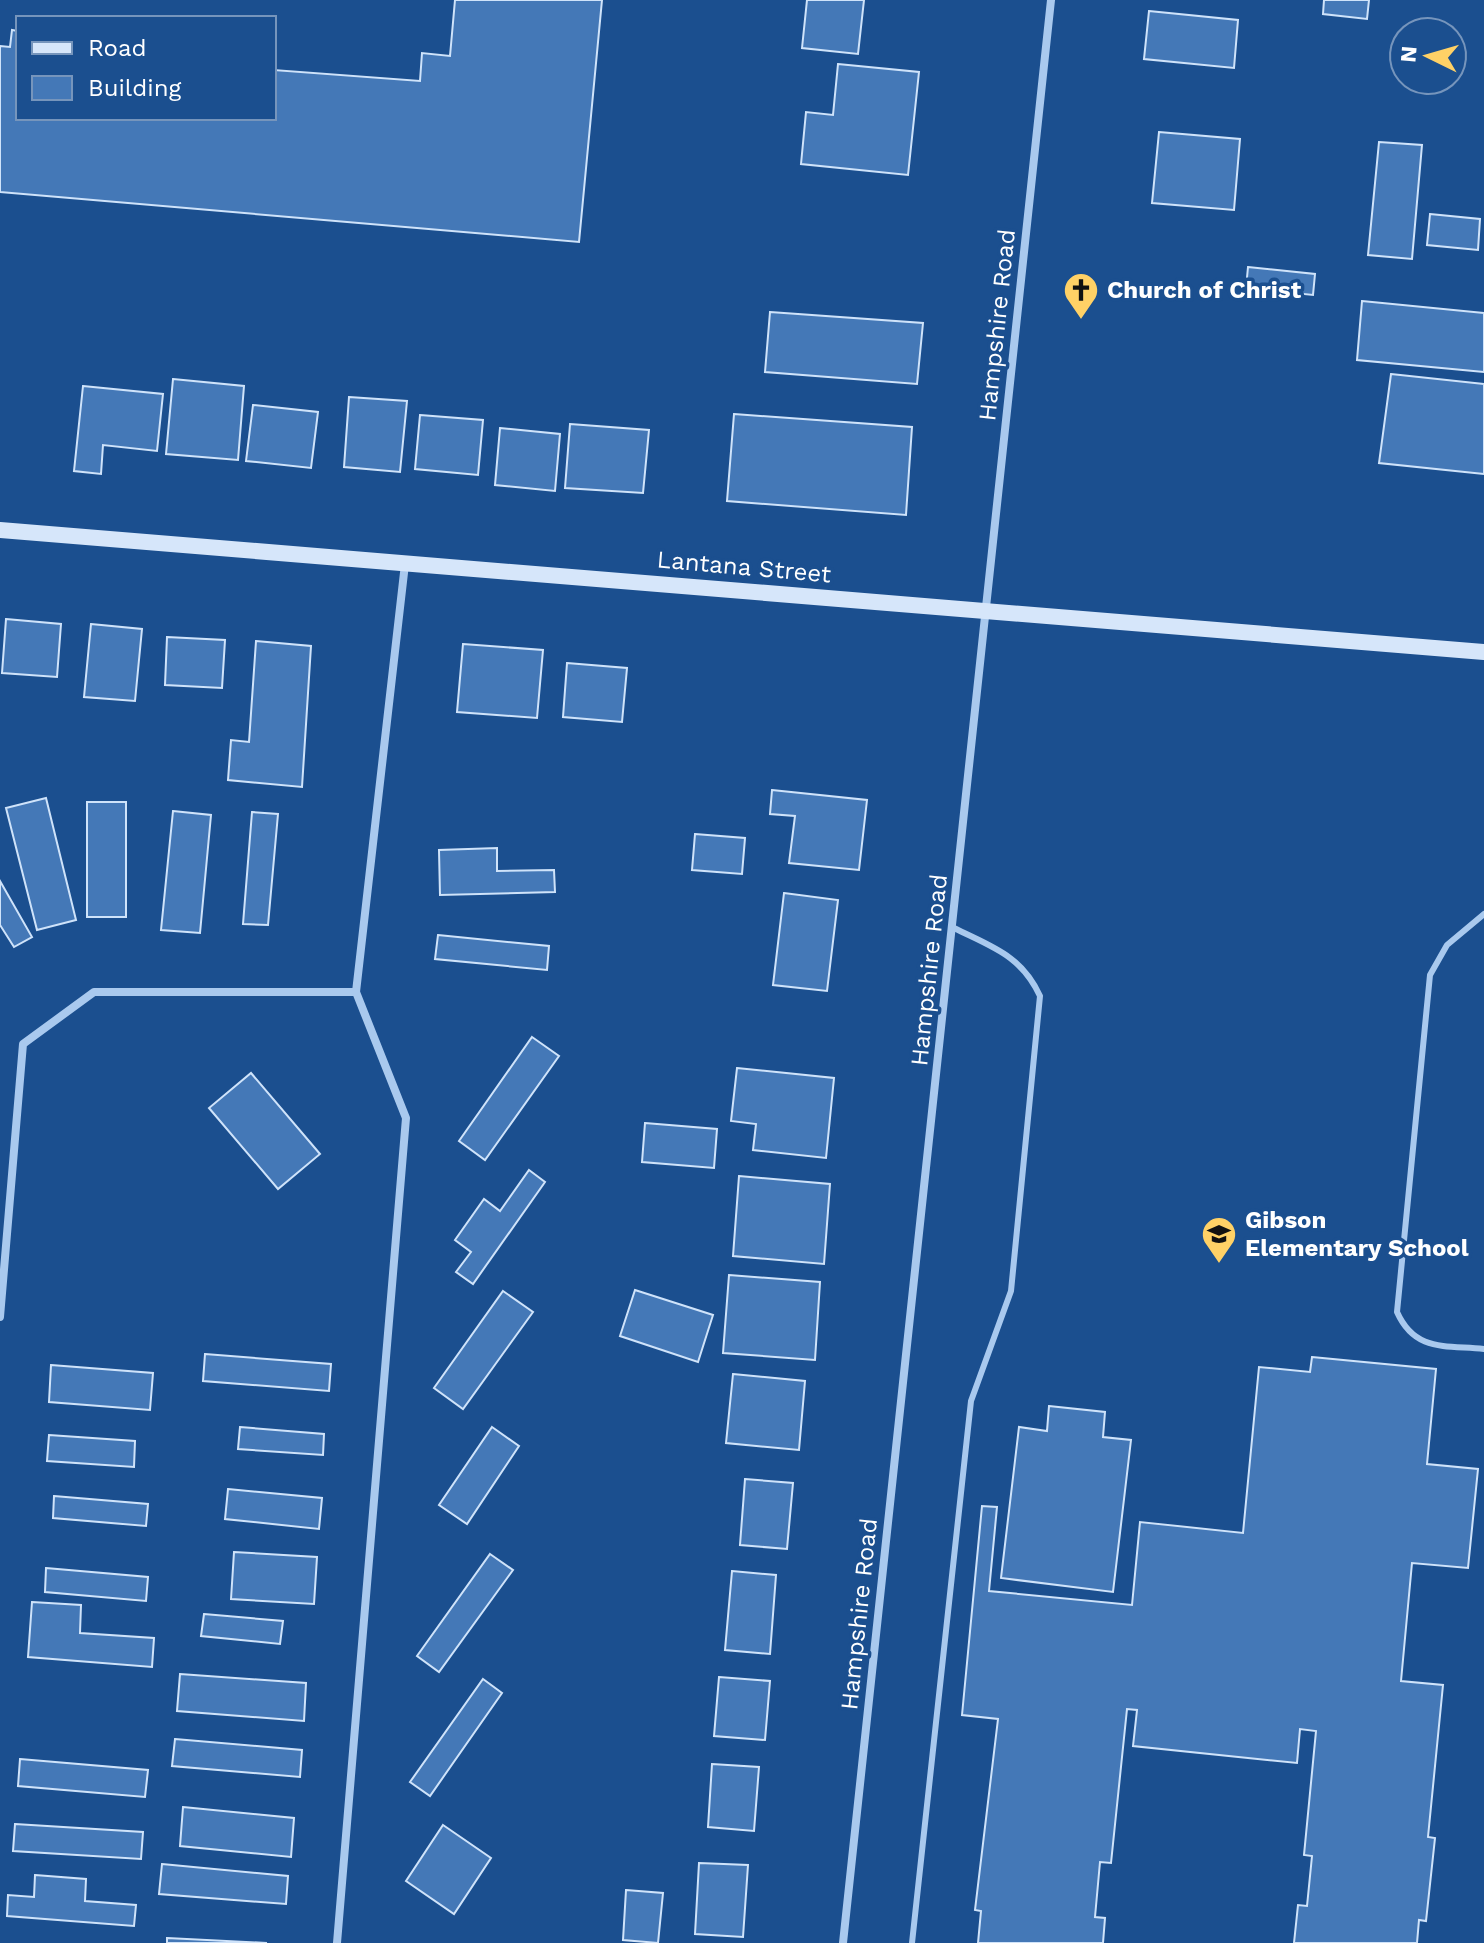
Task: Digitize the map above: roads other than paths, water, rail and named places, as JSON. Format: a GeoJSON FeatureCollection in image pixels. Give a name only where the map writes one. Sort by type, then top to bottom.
{"type":"FeatureCollection","features":[{"type":"Feature","properties":{"kind":"street","name":"Hampshire Road"},"geometry":{"type":"LineString","coordinates":[[843,1943],[1051,0]]}},
{"type":"Feature","properties":{"kind":"street","name":"Lantana Street"},"geometry":{"type":"LineString","coordinates":[[0,530],[1484,652]]}},
{"type":"Feature","properties":{"kind":"street"},"geometry":{"type":"LineString","coordinates":[[337,1943],[406,1118],[356,992],[405,563]]}},
{"type":"Feature","properties":{"kind":"street"},"geometry":{"type":"LineString","coordinates":[[0,1317],[23,1044],[94,992],[356,992]]}},
{"type":"Feature","properties":{"kind":"lane"},"geometry":{"type":"LineString","coordinates":[[1484,914],[1447,945],[1430,975],[1397,1312],[1406,1333],[1424,1343],[1484,1349]]}},
{"type":"Feature","properties":{"kind":"lane"},"geometry":{"type":"LineString","coordinates":[[912,1943],[971,1401],[1011,1291],[1040,996],[1029,974],[1009,955],[954,928]]}},
{"type":"Feature","properties":{"kind":"place","name":"Church of Christ"},"geometry":{"type":"Point","coordinates":[1081,321]}},
{"type":"Feature","properties":{"kind":"place","name":"Gibson Elementary School"},"geometry":{"type":"Point","coordinates":[1219,1265]}}]}
